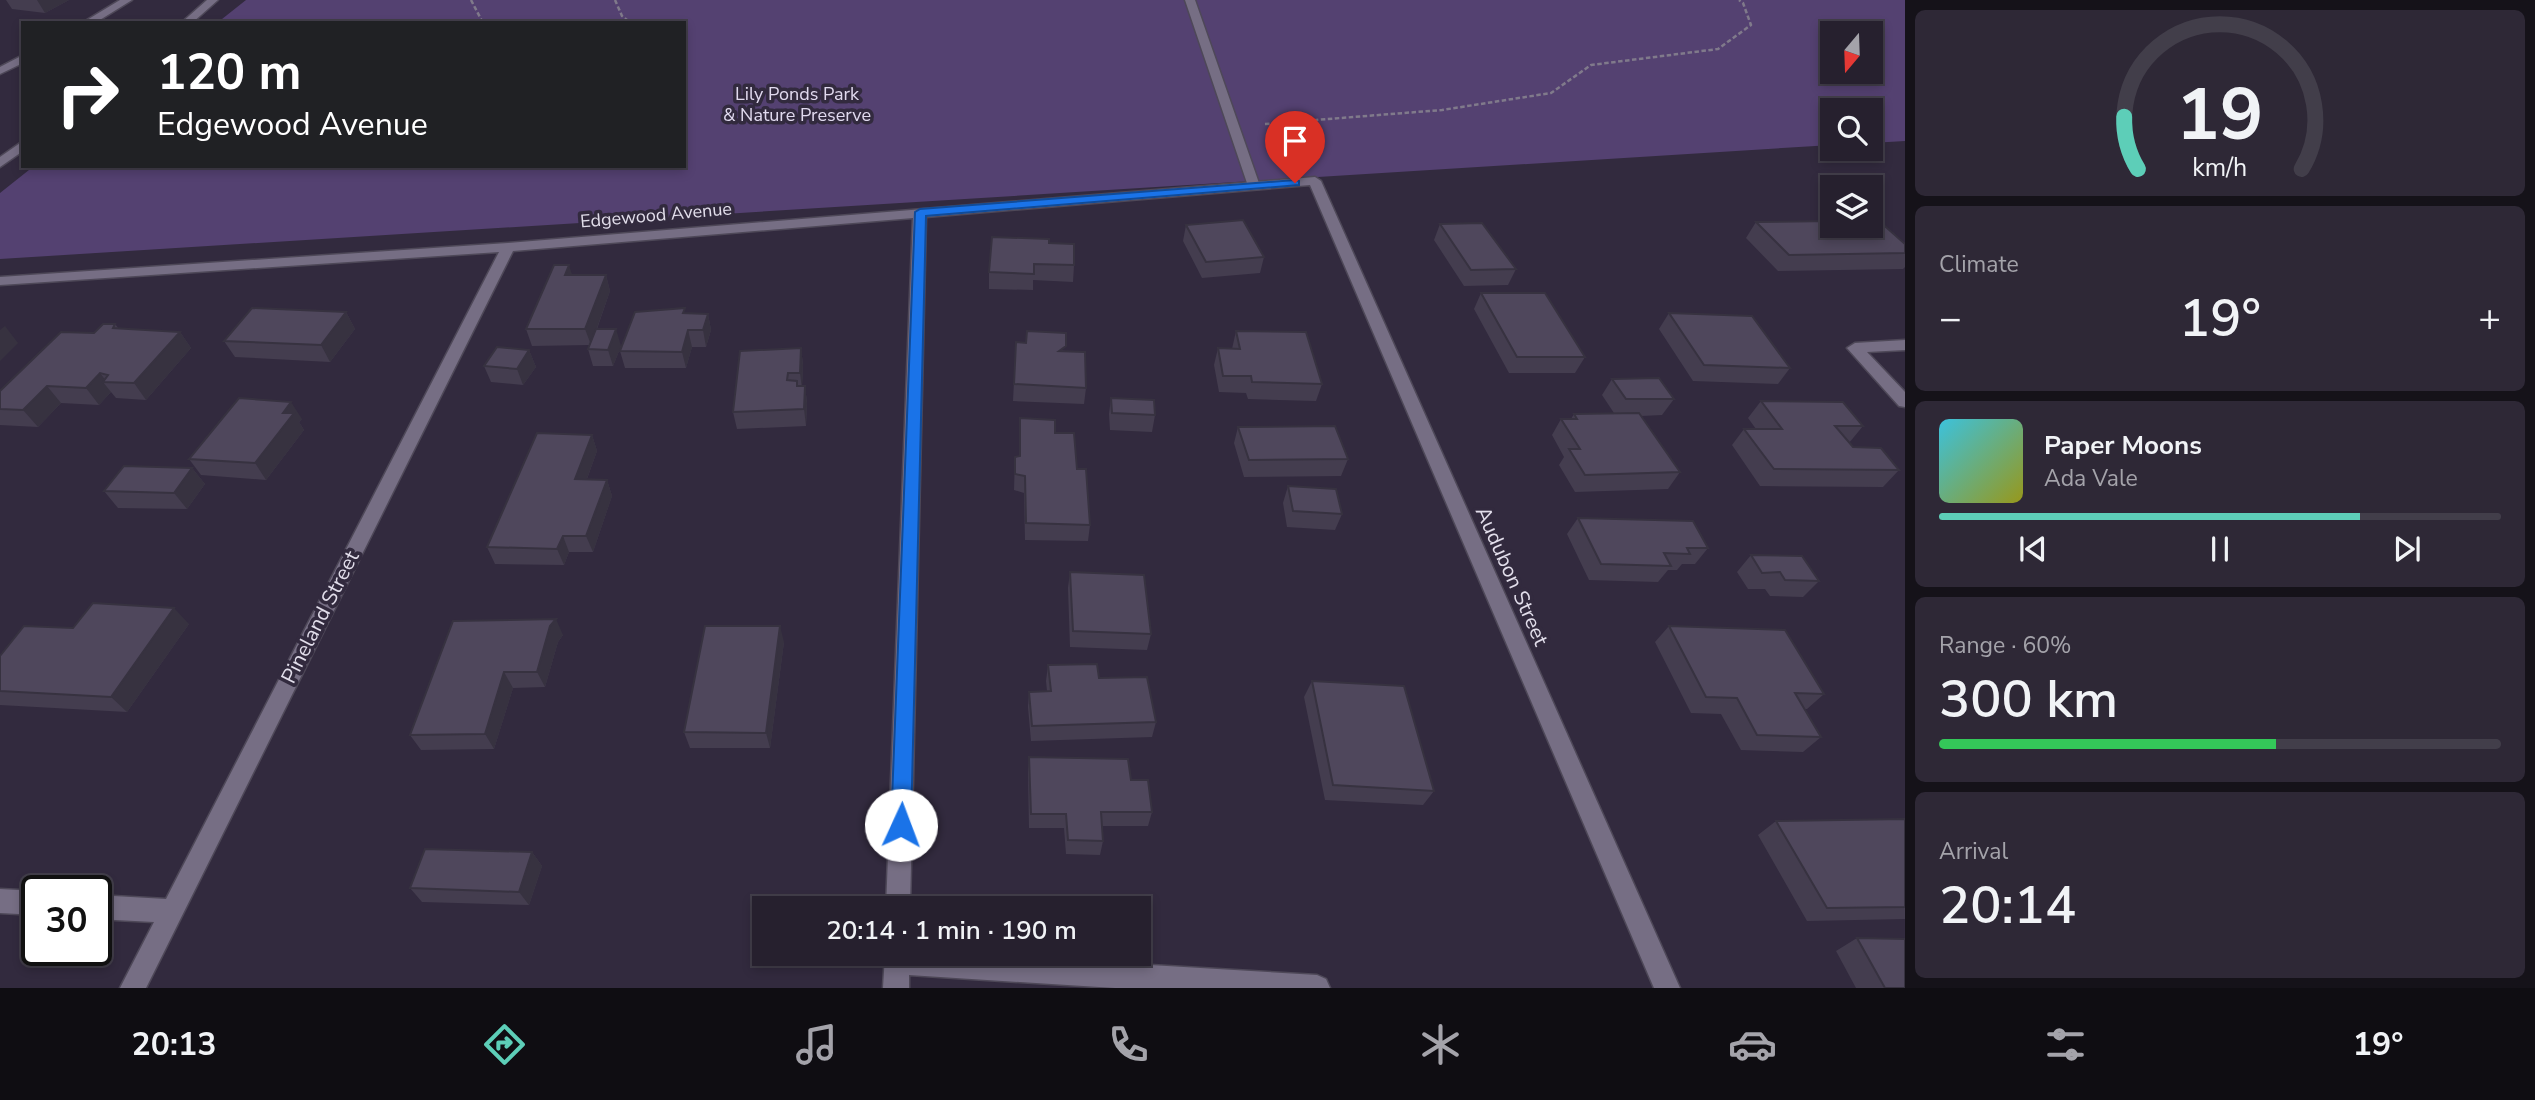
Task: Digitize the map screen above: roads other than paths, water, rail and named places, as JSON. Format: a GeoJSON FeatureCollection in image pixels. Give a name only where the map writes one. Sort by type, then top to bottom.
{"type":"FeatureCollection","features":[{"type":"Feature","properties":{"kind":"street"},"geometry":{"type":"LineString","coordinates":[[90,21],[127,0]]}},
{"type":"Feature","properties":{"kind":"street"},"geometry":{"type":"LineString","coordinates":[[188,21],[213,0]]}},
{"type":"Feature","properties":{"kind":"street"},"geometry":{"type":"LineString","coordinates":[[1190,0],[1254,186]]}},
{"type":"Feature","properties":{"kind":"street"},"geometry":{"type":"LineString","coordinates":[[0,71],[21,59]]}},
{"type":"Feature","properties":{"kind":"street"},"geometry":{"type":"LineString","coordinates":[[0,163],[21,147]]}},
{"type":"Feature","properties":{"kind":"street","name":"Edgewood Avenue"},"geometry":{"type":"LineString","coordinates":[[0,281],[508,247],[1315,181]]}},
{"type":"Feature","properties":{"kind":"street","name":"Audubon Street"},"geometry":{"type":"LineString","coordinates":[[1315,181],[1667,988]]}},
{"type":"Feature","properties":{"kind":"street"},"geometry":{"type":"LineString","coordinates":[[898,896],[920,212]]}},
{"type":"Feature","properties":{"kind":"street","name":"Pineland Street"},"geometry":{"type":"LineString","coordinates":[[133,988],[508,247]]}},
{"type":"Feature","properties":{"kind":"street"},"geometry":{"type":"LineString","coordinates":[[1905,345],[1855,348],[1905,402]]}},
{"type":"Feature","properties":{"kind":"street"},"geometry":{"type":"LineString","coordinates":[[0,901],[21,902]]}},
{"type":"Feature","properties":{"kind":"street"},"geometry":{"type":"LineString","coordinates":[[112,908],[171,911]]}},
{"type":"Feature","properties":{"kind":"street"},"geometry":{"type":"LineString","coordinates":[[896,988],[897,966]]}},
{"type":"Feature","properties":{"kind":"street"},"geometry":{"type":"LineString","coordinates":[[1009,966],[1317,988]]}},
{"type":"Feature","properties":{"kind":"park label","name":"Lily Ponds Park & Nature Preserve"},"geometry":{"type":"Point","coordinates":[797,104]}}]}
